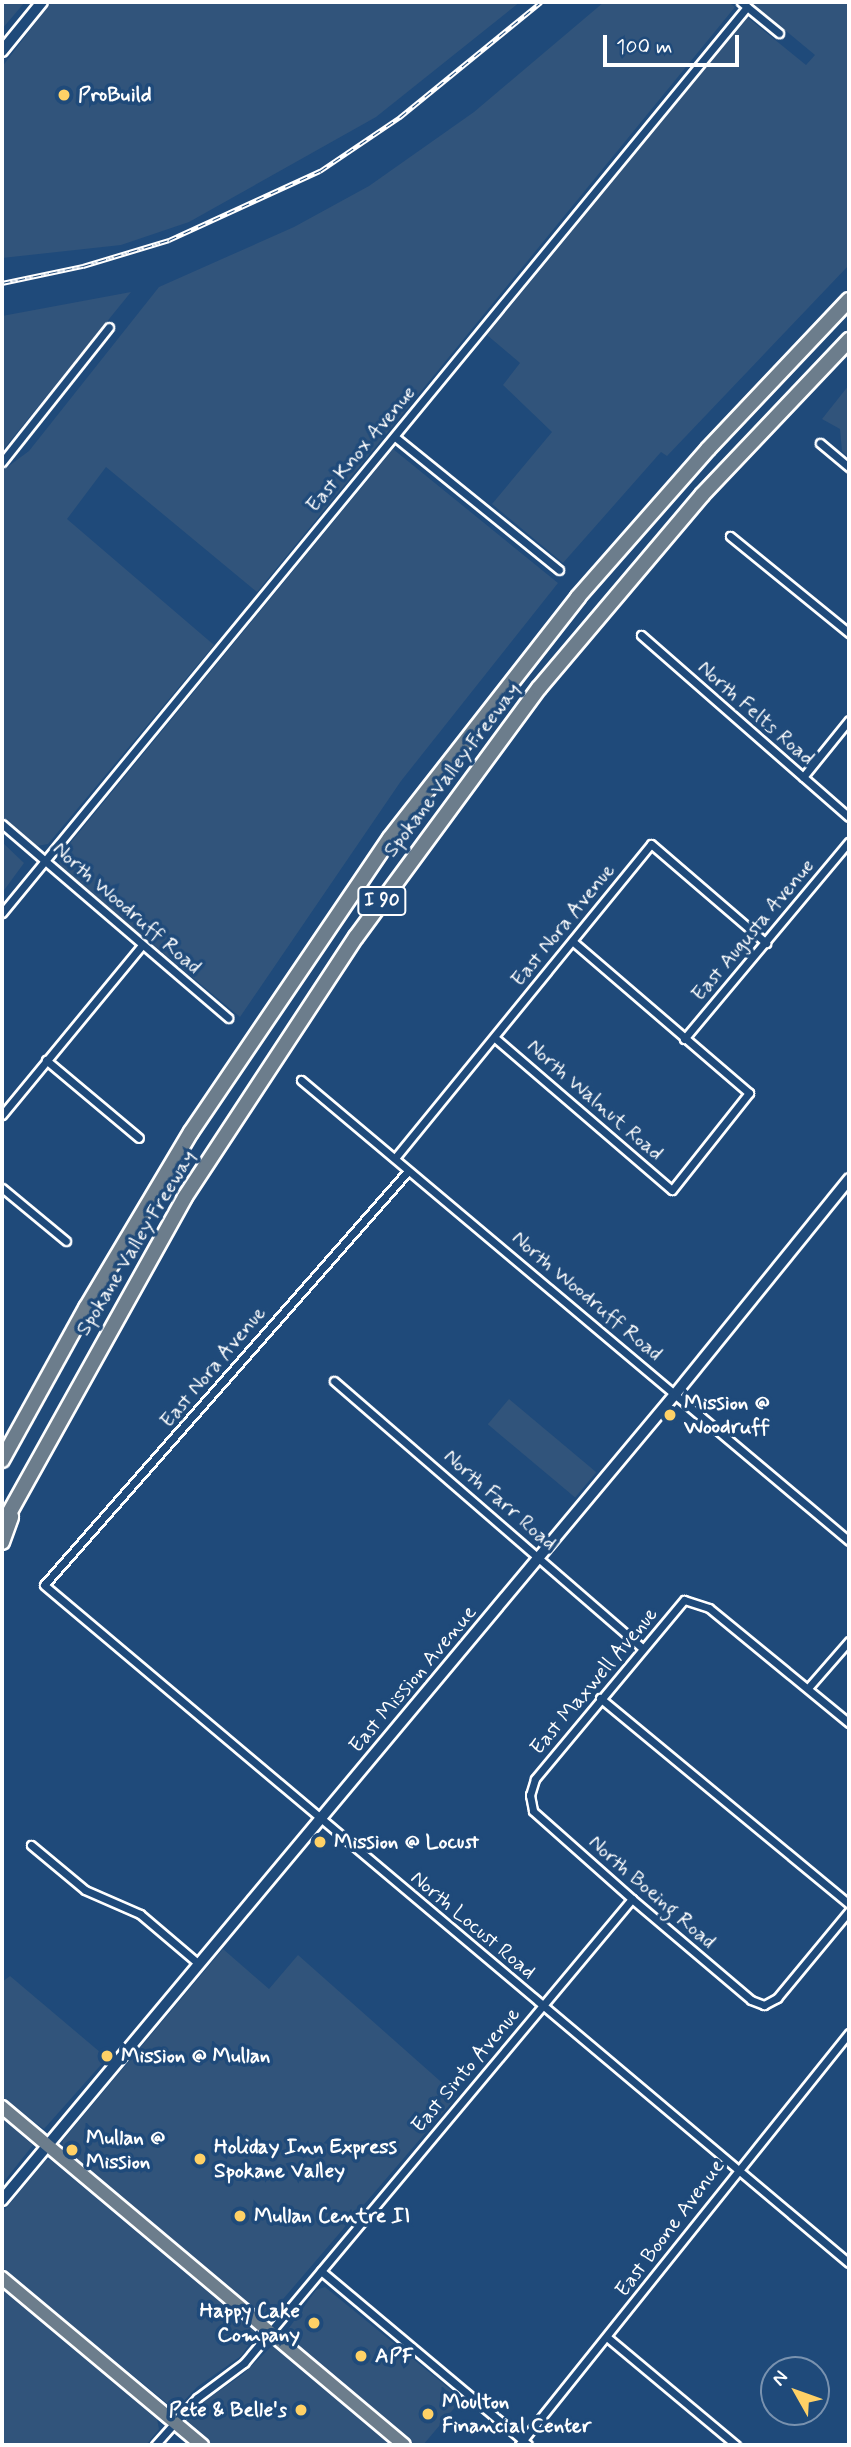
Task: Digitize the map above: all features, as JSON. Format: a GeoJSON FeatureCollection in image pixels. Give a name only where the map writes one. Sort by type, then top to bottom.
{"type":"FeatureCollection","features":[{"type":"Feature","properties":{"kind":"highway","name":"Spokane Valley Freeway"},"geometry":{"type":"LineString","coordinates":[[2,1461],[92,1296],[197,1122],[390,838],[587,587],[708,449],[849,300]]}},
{"type":"Feature","properties":{"kind":"highway","name":"Spokane Valley Freeway"},"geometry":{"type":"LineString","coordinates":[[2,1526],[186,1197],[327,980],[453,802],[540,688],[702,495],[849,340]]}},
{"type":"Feature","properties":{"kind":"highway"},"geometry":{"type":"LineString","coordinates":[[2,1542],[23,1488]]}},
{"type":"Feature","properties":{"kind":"main road"},"geometry":{"type":"LineString","coordinates":[[2,2107],[404,2445]]}},
{"type":"Feature","properties":{"kind":"main road"},"geometry":{"type":"LineString","coordinates":[[2,2278],[202,2445]]}},
{"type":"Feature","properties":{"kind":"street"},"geometry":{"type":"LineString","coordinates":[[2,51],[42,2]]}},
{"type":"Feature","properties":{"kind":"street"},"geometry":{"type":"LineString","coordinates":[[744,4],[779,33]]}},
{"type":"Feature","properties":{"kind":"street","name":"East Knox Avenue"},"geometry":{"type":"LineString","coordinates":[[2,913],[395,436],[744,4]]}},
{"type":"Feature","properties":{"kind":"street"},"geometry":{"type":"LineString","coordinates":[[2,462],[109,327]]}},
{"type":"Feature","properties":{"kind":"street"},"geometry":{"type":"LineString","coordinates":[[395,436],[558,570]]}},
{"type":"Feature","properties":{"kind":"street"},"geometry":{"type":"LineString","coordinates":[[820,443],[849,467]]}},
{"type":"Feature","properties":{"kind":"street"},"geometry":{"type":"LineString","coordinates":[[730,536],[849,634]]}},
{"type":"Feature","properties":{"kind":"street","name":"North Felts Road"},"geometry":{"type":"LineString","coordinates":[[641,635],[849,817]]}},
{"type":"Feature","properties":{"kind":"street"},"geometry":{"type":"LineString","coordinates":[[803,777],[849,720]]}},
{"type":"Feature","properties":{"kind":"street","name":"North Woodruff Road"},"geometry":{"type":"LineString","coordinates":[[2,824],[228,1018]]}},
{"type":"Feature","properties":{"kind":"street","name":"East Augusta Avenue"},"geometry":{"type":"LineString","coordinates":[[684,1040],[849,842]]}},
{"type":"Feature","properties":{"kind":"street","name":"East Nora Avenue"},"geometry":{"type":"LineString","coordinates":[[395,1158],[651,844],[766,943]]}},
{"type":"Feature","properties":{"kind":"street"},"geometry":{"type":"LineString","coordinates":[[572,941],[684,1040]]}},
{"type":"Feature","properties":{"kind":"street"},"geometry":{"type":"LineString","coordinates":[[2,1115],[142,945]]}},
{"type":"Feature","properties":{"kind":"street","name":"North Walnut Road"},"geometry":{"type":"LineString","coordinates":[[495,1038],[672,1190],[749,1093],[684,1040]]}},
{"type":"Feature","properties":{"kind":"street"},"geometry":{"type":"LineString","coordinates":[[46,1060],[139,1138]]}},
{"type":"Feature","properties":{"kind":"street","name":"North Woodruff Road"},"geometry":{"type":"LineString","coordinates":[[301,1080],[849,1541]]}},
{"type":"Feature","properties":{"kind":"street","name":"East Nora Avenue"},"geometry":{"type":"LineString","coordinates":[[44,1585],[408,1171]]}},
{"type":"Feature","properties":{"kind":"street","name":"East Mission Avenue"},"geometry":{"type":"LineString","coordinates":[[2,2200],[540,1558],[849,1179]]}},
{"type":"Feature","properties":{"kind":"street"},"geometry":{"type":"LineString","coordinates":[[2,1188],[66,1241]]}},
{"type":"Feature","properties":{"kind":"street","name":"North Farr Road"},"geometry":{"type":"LineString","coordinates":[[334,1381],[641,1647]]}},
{"type":"Feature","properties":{"kind":"street","name":"North Locust Road"},"geometry":{"type":"LineString","coordinates":[[44,1585],[849,2263]]}},
{"type":"Feature","properties":{"kind":"street","name":"East Maxwell Avenue"},"geometry":{"type":"LineString","coordinates":[[530,1795],[535,1779],[641,1647],[684,1600],[695,1600],[808,1688]]}},
{"type":"Feature","properties":{"kind":"street"},"geometry":{"type":"LineString","coordinates":[[849,1642],[808,1688],[849,1723]]}},
{"type":"Feature","properties":{"kind":"street"},"geometry":{"type":"LineString","coordinates":[[600,1698],[849,1904]]}},
{"type":"Feature","properties":{"kind":"street","name":"North Boeing Road"},"geometry":{"type":"LineString","coordinates":[[530,1795],[533,1811],[751,2000],[764,2005],[777,1998],[849,1911]]}},
{"type":"Feature","properties":{"kind":"street"},"geometry":{"type":"LineString","coordinates":[[31,1845],[85,1890],[140,1914],[199,1964]]}},
{"type":"Feature","properties":{"kind":"street","name":"East Sinto Avenue"},"geometry":{"type":"LineString","coordinates":[[155,2445],[197,2398],[244,2363],[632,1899]]}},
{"type":"Feature","properties":{"kind":"street","name":"East Boone Avenue"},"geometry":{"type":"LineString","coordinates":[[523,2444],[738,2169],[849,2033]]}},
{"type":"Feature","properties":{"kind":"street"},"geometry":{"type":"LineString","coordinates":[[321,2271],[523,2444]]}},
{"type":"Feature","properties":{"kind":"street"},"geometry":{"type":"LineString","coordinates":[[608,2338],[736,2445]]}},
{"type":"Feature","properties":{"kind":"shaded area"},"geometry":{"type":"Polygon","coordinates":[[[2,2],[25,2],[2,29],[2,2]]]}},
{"type":"Feature","properties":{"kind":"shaded area"},"geometry":{"type":"Polygon","coordinates":[[[51,2],[520,2],[376,117],[189,222],[121,245],[2,258],[2,67],[51,2]]]}},
{"type":"Feature","properties":{"kind":"shaded area"},"geometry":{"type":"Polygon","coordinates":[[[604,2],[728,2],[735,7],[257,592],[106,467],[67,519],[214,645],[48,844],[37,846],[2,816],[2,471],[29,451],[159,287],[294,227],[369,186],[474,112],[604,2]]]}},
{"type":"Feature","properties":{"kind":"shaded area"},"geometry":{"type":"Polygon","coordinates":[[[751,2],[849,2],[849,265],[667,456],[661,452],[563,563],[492,504],[552,432],[503,385],[520,363],[487,335],[747,17],[806,65],[815,55],[751,2]]]}},
{"type":"Feature","properties":{"kind":"shaded area"},"geometry":{"type":"Polygon","coordinates":[[[131,292],[2,451],[2,316],[131,292]]]}},
{"type":"Feature","properties":{"kind":"shaded area"},"geometry":{"type":"Polygon","coordinates":[[[849,385],[849,458],[842,451],[840,429],[822,419],[849,385]]]}},
{"type":"Feature","properties":{"kind":"shaded area"},"geometry":{"type":"Polygon","coordinates":[[[393,449],[558,583],[401,781],[240,1017],[61,868],[58,858],[393,449]]]}},
{"type":"Feature","properties":{"kind":"shaded area"},"geometry":{"type":"Polygon","coordinates":[[[2,842],[24,863],[2,893],[2,842]]]}},
{"type":"Feature","properties":{"kind":"shaded area"},"geometry":{"type":"Polygon","coordinates":[[[509,1399],[596,1472],[575,1498],[488,1424],[509,1399]]]}},
{"type":"Feature","properties":{"kind":"shaded area"},"geometry":{"type":"Polygon","coordinates":[[[223,1949],[269,1989],[298,1955],[457,2096],[266,2319],[62,2147],[63,2140],[223,1949]]]}},
{"type":"Feature","properties":{"kind":"shaded area"},"geometry":{"type":"Polygon","coordinates":[[[10,1976],[107,2058],[44,2129],[2,2099],[2,1982],[10,1976]]]}},
{"type":"Feature","properties":{"kind":"shaded area"},"geometry":{"type":"Polygon","coordinates":[[[2,2118],[33,2145],[2,2184],[2,2118]]]}},
{"type":"Feature","properties":{"kind":"shaded area"},"geometry":{"type":"Polygon","coordinates":[[[46,2160],[51,2160],[257,2333],[241,2356],[197,2387],[175,2410],[2,2268],[2,2213],[46,2160]]]}},
{"type":"Feature","properties":{"kind":"shaded area"},"geometry":{"type":"Polygon","coordinates":[[[325,2287],[462,2399],[423,2445],[414,2445],[284,2335],[316,2290],[325,2287]]]}},
{"type":"Feature","properties":{"kind":"shaded area"},"geometry":{"type":"Polygon","coordinates":[[[2,2288],[157,2419],[159,2429],[146,2445],[2,2445],[2,2288]]]}},
{"type":"Feature","properties":{"kind":"shaded area"},"geometry":{"type":"Polygon","coordinates":[[[272,2346],[391,2445],[212,2445],[188,2425],[187,2420],[203,2402],[242,2375],[272,2346]]]}},
{"type":"Feature","properties":{"kind":"railway"},"geometry":{"type":"LineString","coordinates":[[2,283],[83,266],[169,240],[320,171],[400,117],[541,2]]}},
{"type":"Feature","properties":{"kind":"place","name":"ProBuild"},"geometry":{"type":"Point","coordinates":[64,95]}},
{"type":"Feature","properties":{"kind":"place","name":"Mission @ Woodruff"},"geometry":{"type":"Point","coordinates":[670,1415]}},
{"type":"Feature","properties":{"kind":"place","name":"Mission @ Locust"},"geometry":{"type":"Point","coordinates":[320,1842]}},
{"type":"Feature","properties":{"kind":"place","name":"Mission @ Mullan"},"geometry":{"type":"Point","coordinates":[107,2056]}},
{"type":"Feature","properties":{"kind":"place","name":"Mullan @ Mission"},"geometry":{"type":"Point","coordinates":[72,2150]}},
{"type":"Feature","properties":{"kind":"place","name":"Holiday Inn Express Spokane Valley"},"geometry":{"type":"Point","coordinates":[200,2159]}},
{"type":"Feature","properties":{"kind":"place","name":"Mullan Centre II"},"geometry":{"type":"Point","coordinates":[240,2216]}},
{"type":"Feature","properties":{"kind":"place","name":"Happy Cake Company"},"geometry":{"type":"Point","coordinates":[314,2323]}},
{"type":"Feature","properties":{"kind":"place","name":"APF"},"geometry":{"type":"Point","coordinates":[361,2356]}},
{"type":"Feature","properties":{"kind":"place","name":"Pete & Belle's"},"geometry":{"type":"Point","coordinates":[301,2410]}},
{"type":"Feature","properties":{"kind":"place","name":"Moulton Financial Center"},"geometry":{"type":"Point","coordinates":[428,2414]}}]}
